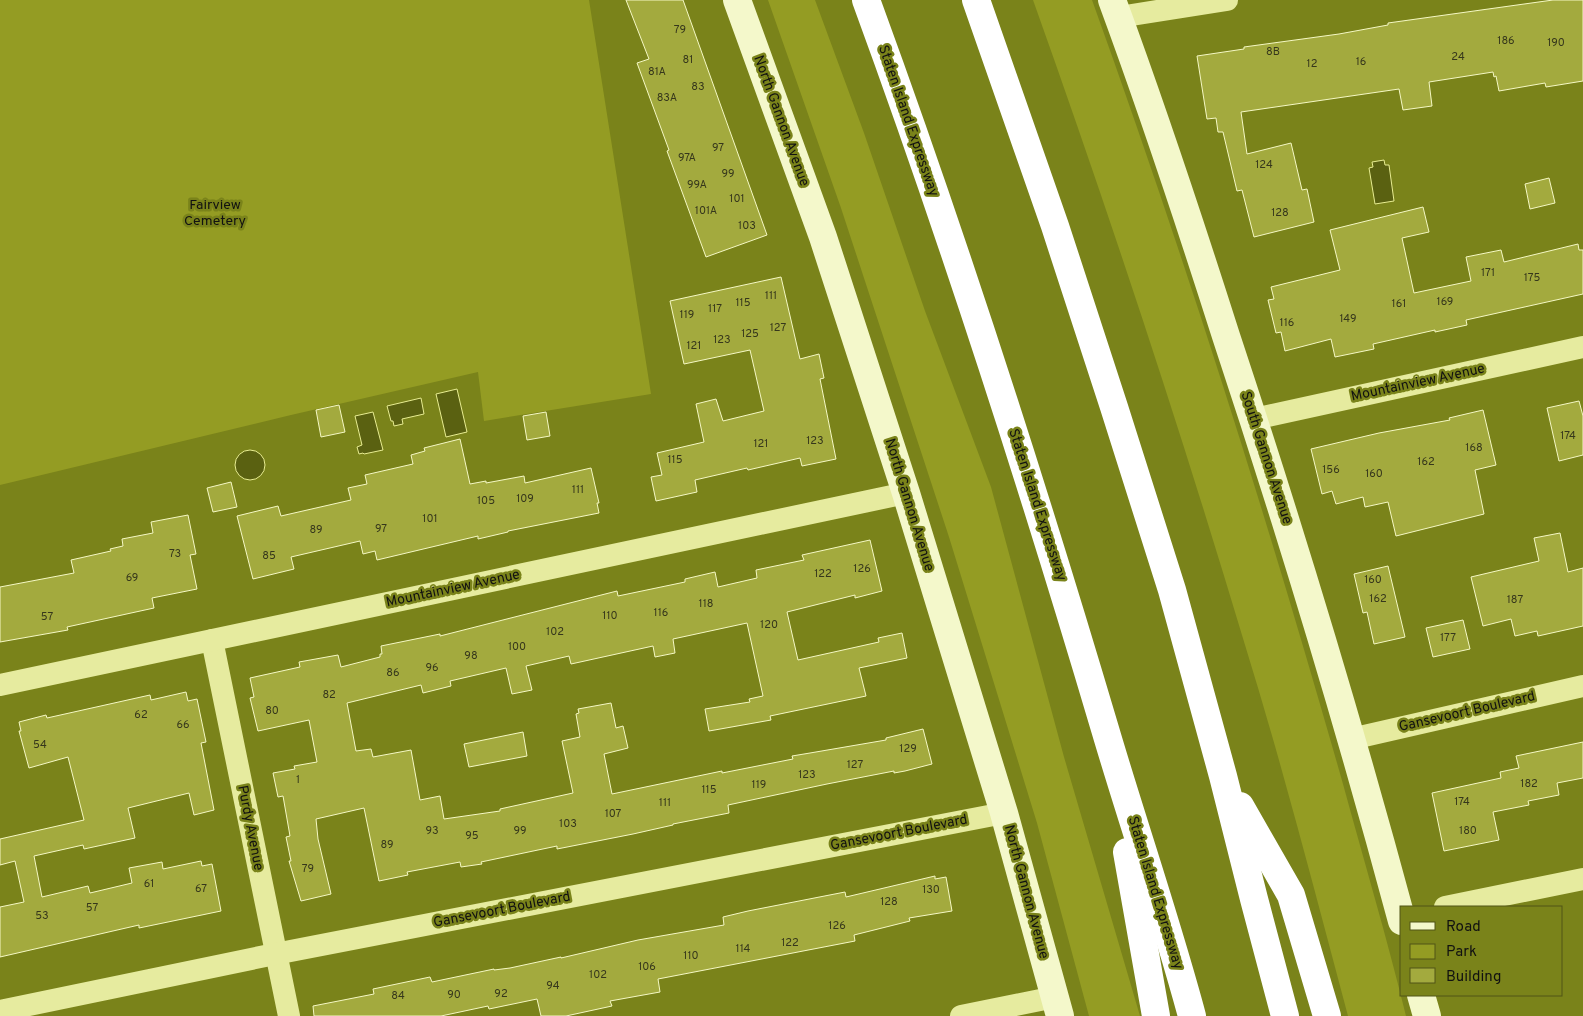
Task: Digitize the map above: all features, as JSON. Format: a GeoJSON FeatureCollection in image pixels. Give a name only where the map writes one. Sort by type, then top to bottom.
{"type":"FeatureCollection","features":[{"type":"Feature","properties":{"kind":"highway","name":"Staten Island Expressway"},"geometry":{"type":"LineString","coordinates":[[866,0],[992,363],[1050,546],[1192,1016]]}},
{"type":"Feature","properties":{"kind":"highway"},"geometry":{"type":"LineString","coordinates":[[976,0],[1055,226],[1172,590],[1223,776],[1285,1016]]}},
{"type":"Feature","properties":{"kind":"highway"},"geometry":{"type":"LineString","coordinates":[[1105,730],[1156,1016]]}},
{"type":"Feature","properties":{"kind":"highway"},"geometry":{"type":"LineString","coordinates":[[1223,776],[1291,895],[1326,1016]]}},
{"type":"Feature","properties":{"kind":"main road","name":"North Gannon Avenue"},"geometry":{"type":"LineString","coordinates":[[737,0],[823,238],[906,493],[1004,813],[1058,1007]]}},
{"type":"Feature","properties":{"kind":"main road","name":"South Gannon Avenue"},"geometry":{"type":"LineString","coordinates":[[1116,9],[1198,248],[1287,523],[1351,739],[1400,914]]}},
{"type":"Feature","properties":{"kind":"main road"},"geometry":{"type":"LineString","coordinates":[[1421,996],[1426,1016]]}},
{"type":"Feature","properties":{"kind":"street"},"geometry":{"type":"LineString","coordinates":[[1116,9],[1227,0]]}},
{"type":"Feature","properties":{"kind":"street","name":"Mountainview Avenue"},"geometry":{"type":"LineString","coordinates":[[1254,418],[1583,347]]}},
{"type":"Feature","properties":{"kind":"street","name":"Mountainview Avenue"},"geometry":{"type":"LineString","coordinates":[[0,685],[906,493]]}},
{"type":"Feature","properties":{"kind":"street","name":"Purdy Avenue"},"geometry":{"type":"LineString","coordinates":[[212,640],[289,1016]]}},
{"type":"Feature","properties":{"kind":"street","name":"Gansevoort Boulevard"},"geometry":{"type":"LineString","coordinates":[[1351,739],[1583,686]]}},
{"type":"Feature","properties":{"kind":"street","name":"Gansevoort Boulevard"},"geometry":{"type":"LineString","coordinates":[[0,1012],[275,954],[1004,813]]}},
{"type":"Feature","properties":{"kind":"street"},"geometry":{"type":"LineString","coordinates":[[1450,906],[1583,879]]}},
{"type":"Feature","properties":{"kind":"street"},"geometry":{"type":"LineString","coordinates":[[961,1016],[1058,1007]]}},
{"type":"Feature","properties":{"kind":"green space","name":"Fairview Cemetery"},"geometry":{"type":"Polygon","coordinates":[[[0,0],[589,0],[651,394],[484,421],[478,372],[0,485],[0,0]]]}},
{"type":"Feature","properties":{"kind":"green space"},"geometry":{"type":"Polygon","coordinates":[[[768,0],[815,0],[864,133],[925,311],[991,487],[1064,757],[1140,1016],[1089,1016],[1037,823],[949,537],[841,208],[768,0]]]}},
{"type":"Feature","properties":{"kind":"green space"},"geometry":{"type":"Polygon","coordinates":[[[1033,0],[1092,0],[1193,292],[1255,488],[1343,784],[1406,1016],[1348,1016],[1259,691],[1195,483],[1089,160],[1033,0]]]}},
{"type":"Feature","properties":{"kind":"shaded area"},"geometry":{"type":"Polygon","coordinates":[[[1384,160],[1385,165],[1389,165],[1394,201],[1375,204],[1369,168],[1373,167],[1372,162],[1384,160]]]}},
{"type":"Feature","properties":{"kind":"shaded area"},"geometry":{"type":"Polygon","coordinates":[[[457,389],[467,432],[446,437],[436,394],[457,389]]]}},
{"type":"Feature","properties":{"kind":"shaded area"},"geometry":{"type":"Polygon","coordinates":[[[421,398],[424,414],[402,419],[403,424],[394,426],[387,406],[421,398]]]}},
{"type":"Feature","properties":{"kind":"shaded area"},"geometry":{"type":"Polygon","coordinates":[[[373,412],[383,450],[359,454],[357,447],[362,445],[355,416],[373,412]]]}},
{"type":"Feature","properties":{"kind":"shaded area"},"geometry":{"type":"Polygon","coordinates":[[[250,450],[256,451],[264,459],[264,471],[256,479],[250,480],[244,479],[236,471],[235,465],[236,459],[244,451],[250,450]]]}},
{"type":"Feature","properties":{"kind":"building"},"geometry":{"type":"Polygon","coordinates":[[[626,0],[683,0],[767,235],[706,257],[637,63],[649,59],[626,0]]]}},
{"type":"Feature","properties":{"kind":"building"},"geometry":{"type":"Polygon","coordinates":[[[1553,0],[1583,0],[1583,81],[1546,87],[1545,83],[1499,91],[1496,76],[1494,77],[1493,72],[1429,82],[1432,106],[1403,110],[1399,89],[1241,112],[1247,154],[1291,143],[1302,190],[1307,189],[1314,222],[1254,237],[1242,190],[1237,191],[1223,132],[1218,132],[1216,118],[1207,119],[1197,56],[1244,49],[1244,47],[1339,34],[1388,25],[1388,23],[1553,0]]]}},
{"type":"Feature","properties":{"kind":"building"},"geometry":{"type":"Polygon","coordinates":[[[1549,178],[1555,203],[1530,209],[1525,184],[1549,178]]]}},
{"type":"Feature","properties":{"kind":"building"},"geometry":{"type":"Polygon","coordinates":[[[1423,207],[1429,232],[1402,238],[1414,293],[1471,281],[1466,257],[1501,250],[1504,262],[1578,244],[1579,250],[1583,250],[1583,294],[1466,320],[1467,325],[1373,344],[1374,349],[1335,357],[1331,339],[1285,351],[1281,332],[1276,333],[1268,300],[1274,299],[1271,287],[1340,270],[1330,230],[1423,207]]]}},
{"type":"Feature","properties":{"kind":"building"},"geometry":{"type":"Polygon","coordinates":[[[781,277],[800,359],[819,354],[824,378],[820,379],[836,459],[802,466],[800,458],[695,480],[697,492],[656,501],[651,477],[662,475],[657,453],[704,442],[696,404],[716,399],[723,421],[764,411],[750,350],[684,364],[670,301],[781,277]]]}},
{"type":"Feature","properties":{"kind":"building"},"geometry":{"type":"Polygon","coordinates":[[[1579,401],[1583,416],[1583,455],[1559,461],[1547,408],[1579,401]]]}},
{"type":"Feature","properties":{"kind":"building"},"geometry":{"type":"Polygon","coordinates":[[[339,405],[345,432],[321,437],[316,410],[339,405]]]}},
{"type":"Feature","properties":{"kind":"building"},"geometry":{"type":"Polygon","coordinates":[[[1483,410],[1496,465],[1475,470],[1484,514],[1396,536],[1388,502],[1365,507],[1363,497],[1336,504],[1332,491],[1322,494],[1311,449],[1379,433],[1450,420],[1449,418],[1483,410]]]}},
{"type":"Feature","properties":{"kind":"building"},"geometry":{"type":"Polygon","coordinates":[[[546,412],[550,436],[527,440],[523,416],[546,412]]]}},
{"type":"Feature","properties":{"kind":"building"},"geometry":{"type":"Polygon","coordinates":[[[460,439],[470,484],[524,476],[525,483],[591,468],[599,503],[597,503],[599,513],[508,531],[478,539],[478,536],[377,560],[375,551],[363,554],[360,541],[291,557],[294,569],[253,579],[237,516],[278,506],[281,516],[351,500],[348,488],[367,484],[365,475],[413,464],[411,455],[425,451],[424,448],[460,439]]]}},
{"type":"Feature","properties":{"kind":"building"},"geometry":{"type":"Polygon","coordinates":[[[231,482],[237,507],[213,512],[207,488],[231,482]]]}},
{"type":"Feature","properties":{"kind":"building"},"geometry":{"type":"Polygon","coordinates":[[[188,515],[196,554],[190,555],[197,589],[152,598],[154,608],[67,627],[68,630],[0,642],[0,587],[74,573],[71,560],[111,551],[110,549],[123,546],[122,539],[153,533],[151,522],[188,515]]]}},
{"type":"Feature","properties":{"kind":"building"},"geometry":{"type":"Polygon","coordinates":[[[1560,533],[1568,572],[1583,568],[1583,626],[1538,636],[1537,631],[1515,636],[1511,619],[1483,626],[1471,577],[1539,561],[1534,538],[1560,533]]]}},
{"type":"Feature","properties":{"kind":"building"},"geometry":{"type":"Polygon","coordinates":[[[870,540],[882,591],[855,598],[855,595],[787,612],[798,660],[879,642],[878,638],[902,633],[907,658],[859,668],[866,696],[770,716],[771,720],[709,731],[705,709],[750,702],[749,699],[763,696],[747,623],[673,639],[675,653],[655,657],[653,646],[571,664],[569,656],[526,666],[532,690],[512,694],[506,668],[450,681],[451,686],[423,693],[421,685],[347,703],[356,751],[371,749],[373,757],[411,750],[420,800],[440,796],[444,819],[500,811],[500,809],[573,793],[562,741],[580,737],[576,714],[579,713],[578,709],[611,703],[616,728],[623,726],[628,748],[604,754],[612,794],[722,771],[722,773],[793,759],[792,756],[886,740],[886,738],[923,729],[932,764],[905,771],[894,773],[894,771],[728,805],[729,813],[633,834],[557,849],[557,846],[481,862],[482,864],[461,867],[460,862],[407,872],[408,875],[379,881],[364,808],[316,819],[318,839],[331,894],[301,901],[289,861],[291,861],[286,837],[290,836],[283,796],[278,797],[273,773],[295,769],[294,766],[317,762],[309,720],[258,731],[250,698],[254,697],[250,678],[300,667],[299,662],[338,655],[341,667],[380,657],[380,654],[382,654],[381,646],[440,634],[440,636],[617,591],[618,596],[685,582],[685,579],[715,572],[718,587],[757,578],[756,570],[804,560],[802,555],[870,540]]]}},
{"type":"Feature","properties":{"kind":"building"},"geometry":{"type":"Polygon","coordinates":[[[1388,566],[1405,637],[1374,644],[1367,612],[1363,613],[1354,574],[1388,566]]]}},
{"type":"Feature","properties":{"kind":"building"},"geometry":{"type":"Polygon","coordinates":[[[1463,620],[1470,649],[1433,657],[1426,628],[1463,620]]]}},
{"type":"Feature","properties":{"kind":"building"},"geometry":{"type":"Polygon","coordinates":[[[186,692],[188,701],[197,699],[206,742],[201,743],[214,810],[194,815],[189,793],[128,808],[135,838],[84,849],[83,845],[34,856],[42,897],[88,886],[90,893],[132,883],[129,868],[162,862],[163,869],[201,861],[202,866],[212,864],[221,911],[139,928],[139,925],[0,957],[0,907],[24,902],[15,861],[0,865],[0,839],[84,820],[68,757],[29,768],[19,731],[21,731],[19,722],[46,715],[47,718],[150,695],[151,700],[186,692]]]}},
{"type":"Feature","properties":{"kind":"building"},"geometry":{"type":"Polygon","coordinates":[[[523,732],[527,756],[469,767],[464,744],[523,732]]]}},
{"type":"Feature","properties":{"kind":"building"},"geometry":{"type":"Polygon","coordinates":[[[1583,742],[1583,778],[1557,783],[1559,795],[1528,801],[1529,805],[1493,812],[1499,840],[1444,851],[1432,793],[1501,778],[1500,772],[1519,768],[1516,756],[1583,742]]]}},
{"type":"Feature","properties":{"kind":"building"},"geometry":{"type":"Polygon","coordinates":[[[935,876],[935,879],[946,877],[952,911],[909,918],[910,921],[854,935],[855,941],[658,979],[660,992],[610,1001],[612,1006],[566,1016],[541,1016],[537,999],[489,1009],[488,1006],[441,1016],[314,1016],[313,1006],[374,994],[373,989],[430,977],[432,982],[561,958],[638,940],[724,925],[723,917],[748,911],[845,892],[846,897],[935,876]]]}}]}
